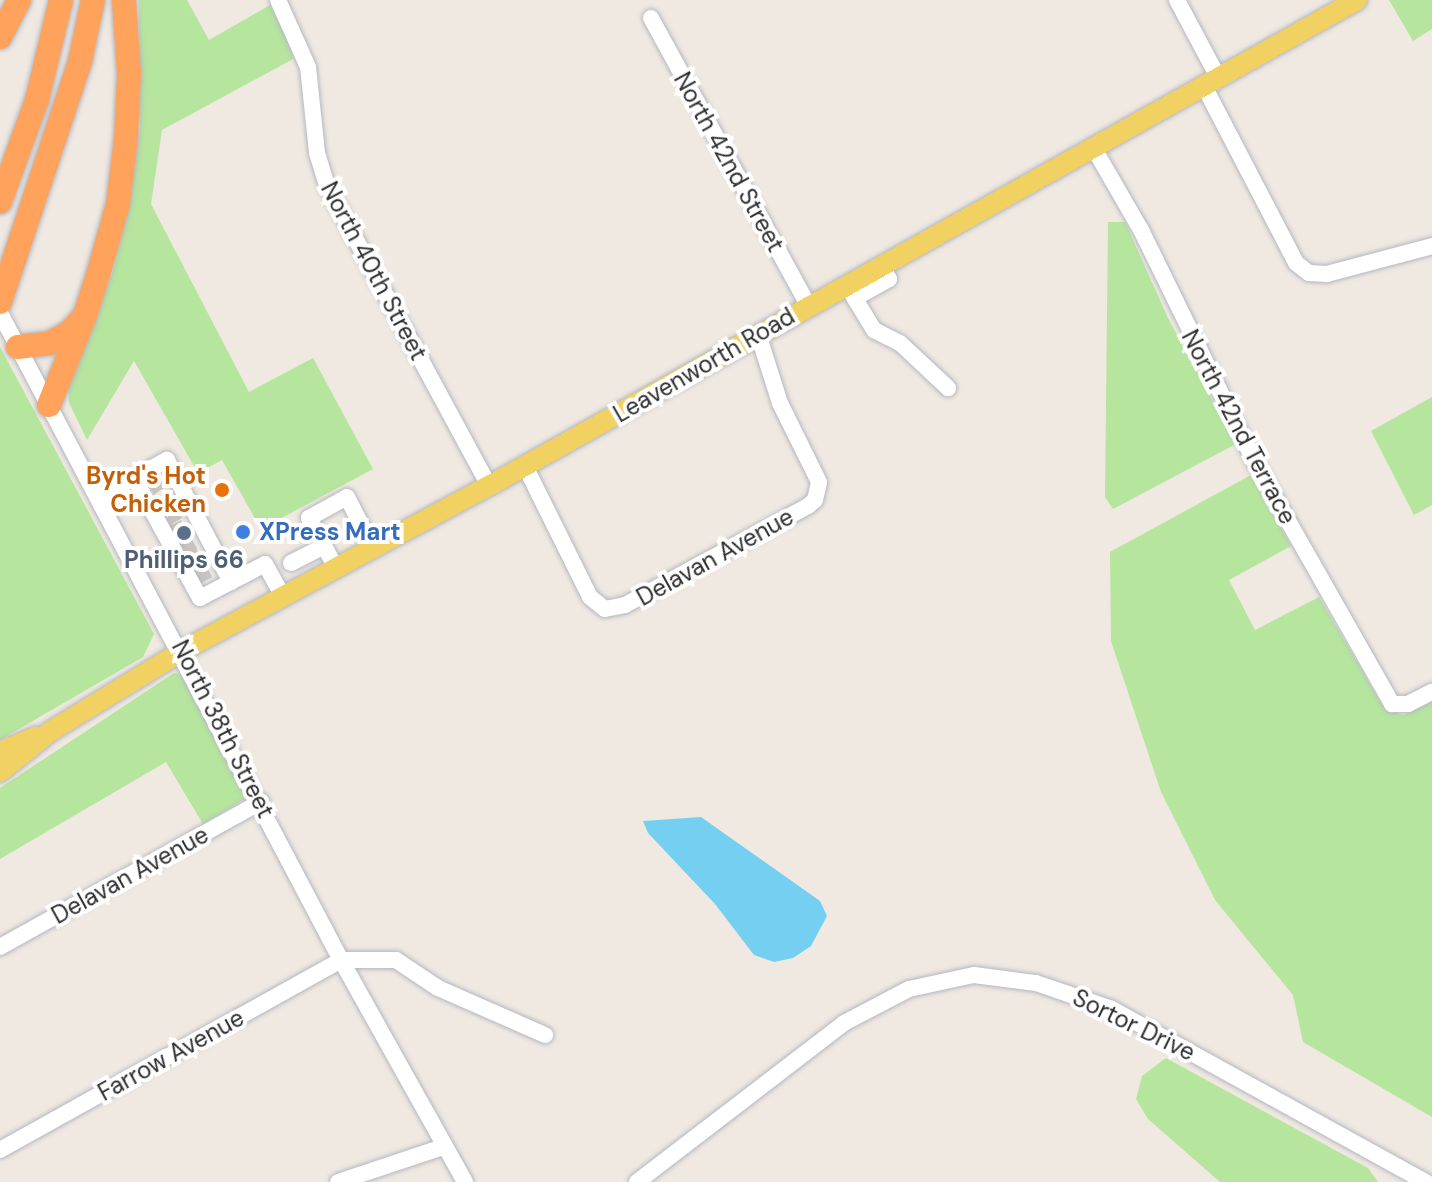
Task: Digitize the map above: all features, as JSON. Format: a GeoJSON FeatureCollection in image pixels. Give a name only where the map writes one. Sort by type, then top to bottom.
{"type":"FeatureCollection","features":[{"type":"Feature","properties":{"kind":"highway"},"geometry":{"type":"LineString","coordinates":[[0,37],[19,0]]}},
{"type":"Feature","properties":{"kind":"highway"},"geometry":{"type":"LineString","coordinates":[[0,202],[37,100],[61,0]]}},
{"type":"Feature","properties":{"kind":"highway"},"geometry":{"type":"LineString","coordinates":[[0,302],[80,61],[93,0]]}},
{"type":"Feature","properties":{"kind":"highway"},"geometry":{"type":"LineString","coordinates":[[49,405],[85,315],[118,204],[129,74],[124,0]]}},
{"type":"Feature","properties":{"kind":"highway"},"geometry":{"type":"LineString","coordinates":[[18,347],[50,343],[85,315]]}},
{"type":"Feature","properties":{"kind":"main road","name":"Leavenworth Road"},"geometry":{"type":"LineString","coordinates":[[0,772],[51,731],[182,651],[489,486],[808,305],[850,291],[881,265],[1357,0]]}},
{"type":"Feature","properties":{"kind":"main road","name":"Leavenworth Road"},"geometry":{"type":"LineString","coordinates":[[0,752],[51,731]]}},
{"type":"Feature","properties":{"kind":"street","name":"North 40th Street"},"geometry":{"type":"LineString","coordinates":[[278,0],[308,67],[317,153],[328,188],[489,486]]}},
{"type":"Feature","properties":{"kind":"street"},"geometry":{"type":"LineString","coordinates":[[1177,0],[1211,82],[1296,263],[1309,273],[1327,274],[1432,246]]}},
{"type":"Feature","properties":{"kind":"street","name":"North 42nd Street"},"geometry":{"type":"LineString","coordinates":[[651,18],[808,305]]}},
{"type":"Feature","properties":{"kind":"street","name":"North 42nd Terrace"},"geometry":{"type":"LineString","coordinates":[[1093,147],[1141,230],[1253,459],[1392,704],[1408,704],[1432,692]]}},
{"type":"Feature","properties":{"kind":"street"},"geometry":{"type":"LineString","coordinates":[[850,291],[874,330],[900,343],[948,388]]}},
{"type":"Feature","properties":{"kind":"street","name":"North 38th Street"},"geometry":{"type":"LineString","coordinates":[[0,313],[443,1147]]}},
{"type":"Feature","properties":{"kind":"street","name":"Delavan Avenue"},"geometry":{"type":"LineString","coordinates":[[525,466],[590,597],[605,609],[625,605],[808,506],[818,493],[819,482],[780,403],[758,334]]}},
{"type":"Feature","properties":{"kind":"street"},"geometry":{"type":"LineString","coordinates":[[100,497],[152,482]]}},
{"type":"Feature","properties":{"kind":"street"},"geometry":{"type":"LineString","coordinates":[[152,482],[185,536],[231,582]]}},
{"type":"Feature","properties":{"kind":"street"},"geometry":{"type":"LineString","coordinates":[[152,482],[185,536],[200,598],[265,564],[283,596]]}},
{"type":"Feature","properties":{"kind":"street"},"geometry":{"type":"LineString","coordinates":[[336,568],[309,518],[347,497],[373,548]]}},
{"type":"Feature","properties":{"kind":"street"},"geometry":{"type":"LineString","coordinates":[[291,563],[324,546]]}},
{"type":"Feature","properties":{"kind":"street","name":"Delavan Avenue"},"geometry":{"type":"LineString","coordinates":[[0,947],[261,802]]}},
{"type":"Feature","properties":{"kind":"street"},"geometry":{"type":"LineString","coordinates":[[341,960],[396,960],[438,988],[545,1035]]}},
{"type":"Feature","properties":{"kind":"street","name":"Farrow Avenue"},"geometry":{"type":"LineString","coordinates":[[0,1150],[341,960]]}},
{"type":"Feature","properties":{"kind":"street","name":"Sortor Drive"},"geometry":{"type":"LineString","coordinates":[[637,1182],[844,1023],[909,989],[974,975],[1036,983],[1112,1009],[1426,1182]]}},
{"type":"Feature","properties":{"kind":"street"},"geometry":{"type":"LineString","coordinates":[[338,1182],[443,1147],[465,1182]]}},
{"type":"Feature","properties":{"kind":"green space"},"geometry":{"type":"Polygon","coordinates":[[[139,0],[187,0],[209,40],[270,5],[290,44],[293,59],[162,130],[151,204],[249,392],[313,358],[373,469],[261,529],[222,460],[198,473],[134,361],[87,440],[69,403],[68,383],[112,275],[129,202],[140,129],[139,0]]]}},
{"type":"Feature","properties":{"kind":"green space"},"geometry":{"type":"Polygon","coordinates":[[[1389,0],[1432,0],[1432,29],[1413,41],[1389,0]]]}},
{"type":"Feature","properties":{"kind":"green space"},"geometry":{"type":"Polygon","coordinates":[[[1108,222],[1125,222],[1168,318],[1236,444],[1113,509],[1105,497],[1108,222]]]}},
{"type":"Feature","properties":{"kind":"green space"},"geometry":{"type":"Polygon","coordinates":[[[0,347],[154,634],[143,657],[0,740],[0,347]]]}},
{"type":"Feature","properties":{"kind":"green space"},"geometry":{"type":"Polygon","coordinates":[[[1432,397],[1432,505],[1414,515],[1371,431],[1432,397]]]}},
{"type":"Feature","properties":{"kind":"green space"},"geometry":{"type":"Polygon","coordinates":[[[1251,475],[1291,546],[1229,580],[1255,630],[1319,597],[1385,710],[1404,715],[1432,702],[1432,1117],[1303,1042],[1293,995],[1215,900],[1161,792],[1111,641],[1110,552],[1251,475]]]}},
{"type":"Feature","properties":{"kind":"green space"},"geometry":{"type":"Polygon","coordinates":[[[174,673],[185,675],[248,797],[203,824],[166,762],[0,859],[0,788],[174,673]]]}},
{"type":"Feature","properties":{"kind":"green space"},"geometry":{"type":"Polygon","coordinates":[[[1166,1058],[1368,1168],[1378,1182],[1220,1182],[1148,1119],[1136,1099],[1142,1076],[1166,1058]]]}},
{"type":"Feature","properties":{"kind":"water"},"geometry":{"type":"Polygon","coordinates":[[[701,817],[820,901],[827,916],[811,946],[793,958],[774,962],[754,955],[715,904],[648,833],[643,821],[701,817]]]}},
{"type":"Feature","properties":{"kind":"tunnel"},"geometry":{"type":"LineString","coordinates":[[150,487],[162,480]]}},
{"type":"Feature","properties":{"kind":"tunnel"},"geometry":{"type":"LineString","coordinates":[[158,506],[171,499]]}},
{"type":"Feature","properties":{"kind":"tunnel"},"geometry":{"type":"LineString","coordinates":[[166,518],[178,511]]}},
{"type":"Feature","properties":{"kind":"tunnel"},"geometry":{"type":"LineString","coordinates":[[173,533],[185,527]]}},
{"type":"Feature","properties":{"kind":"tunnel"},"geometry":{"type":"LineString","coordinates":[[182,548],[193,542]]}},
{"type":"Feature","properties":{"kind":"tunnel"},"geometry":{"type":"LineString","coordinates":[[188,561],[200,555]]}},
{"type":"Feature","properties":{"kind":"tunnel"},"geometry":{"type":"LineString","coordinates":[[197,576],[209,570]]}},
{"type":"Feature","properties":{"kind":"place","name":"Byrd's Hot Chicken"},"geometry":{"type":"Point","coordinates":[222,490]}},
{"type":"Feature","properties":{"kind":"place","name":"XPress Mart"},"geometry":{"type":"Point","coordinates":[243,532]}},
{"type":"Feature","properties":{"kind":"place","name":"Phillips 66"},"geometry":{"type":"Point","coordinates":[184,533]}}]}
